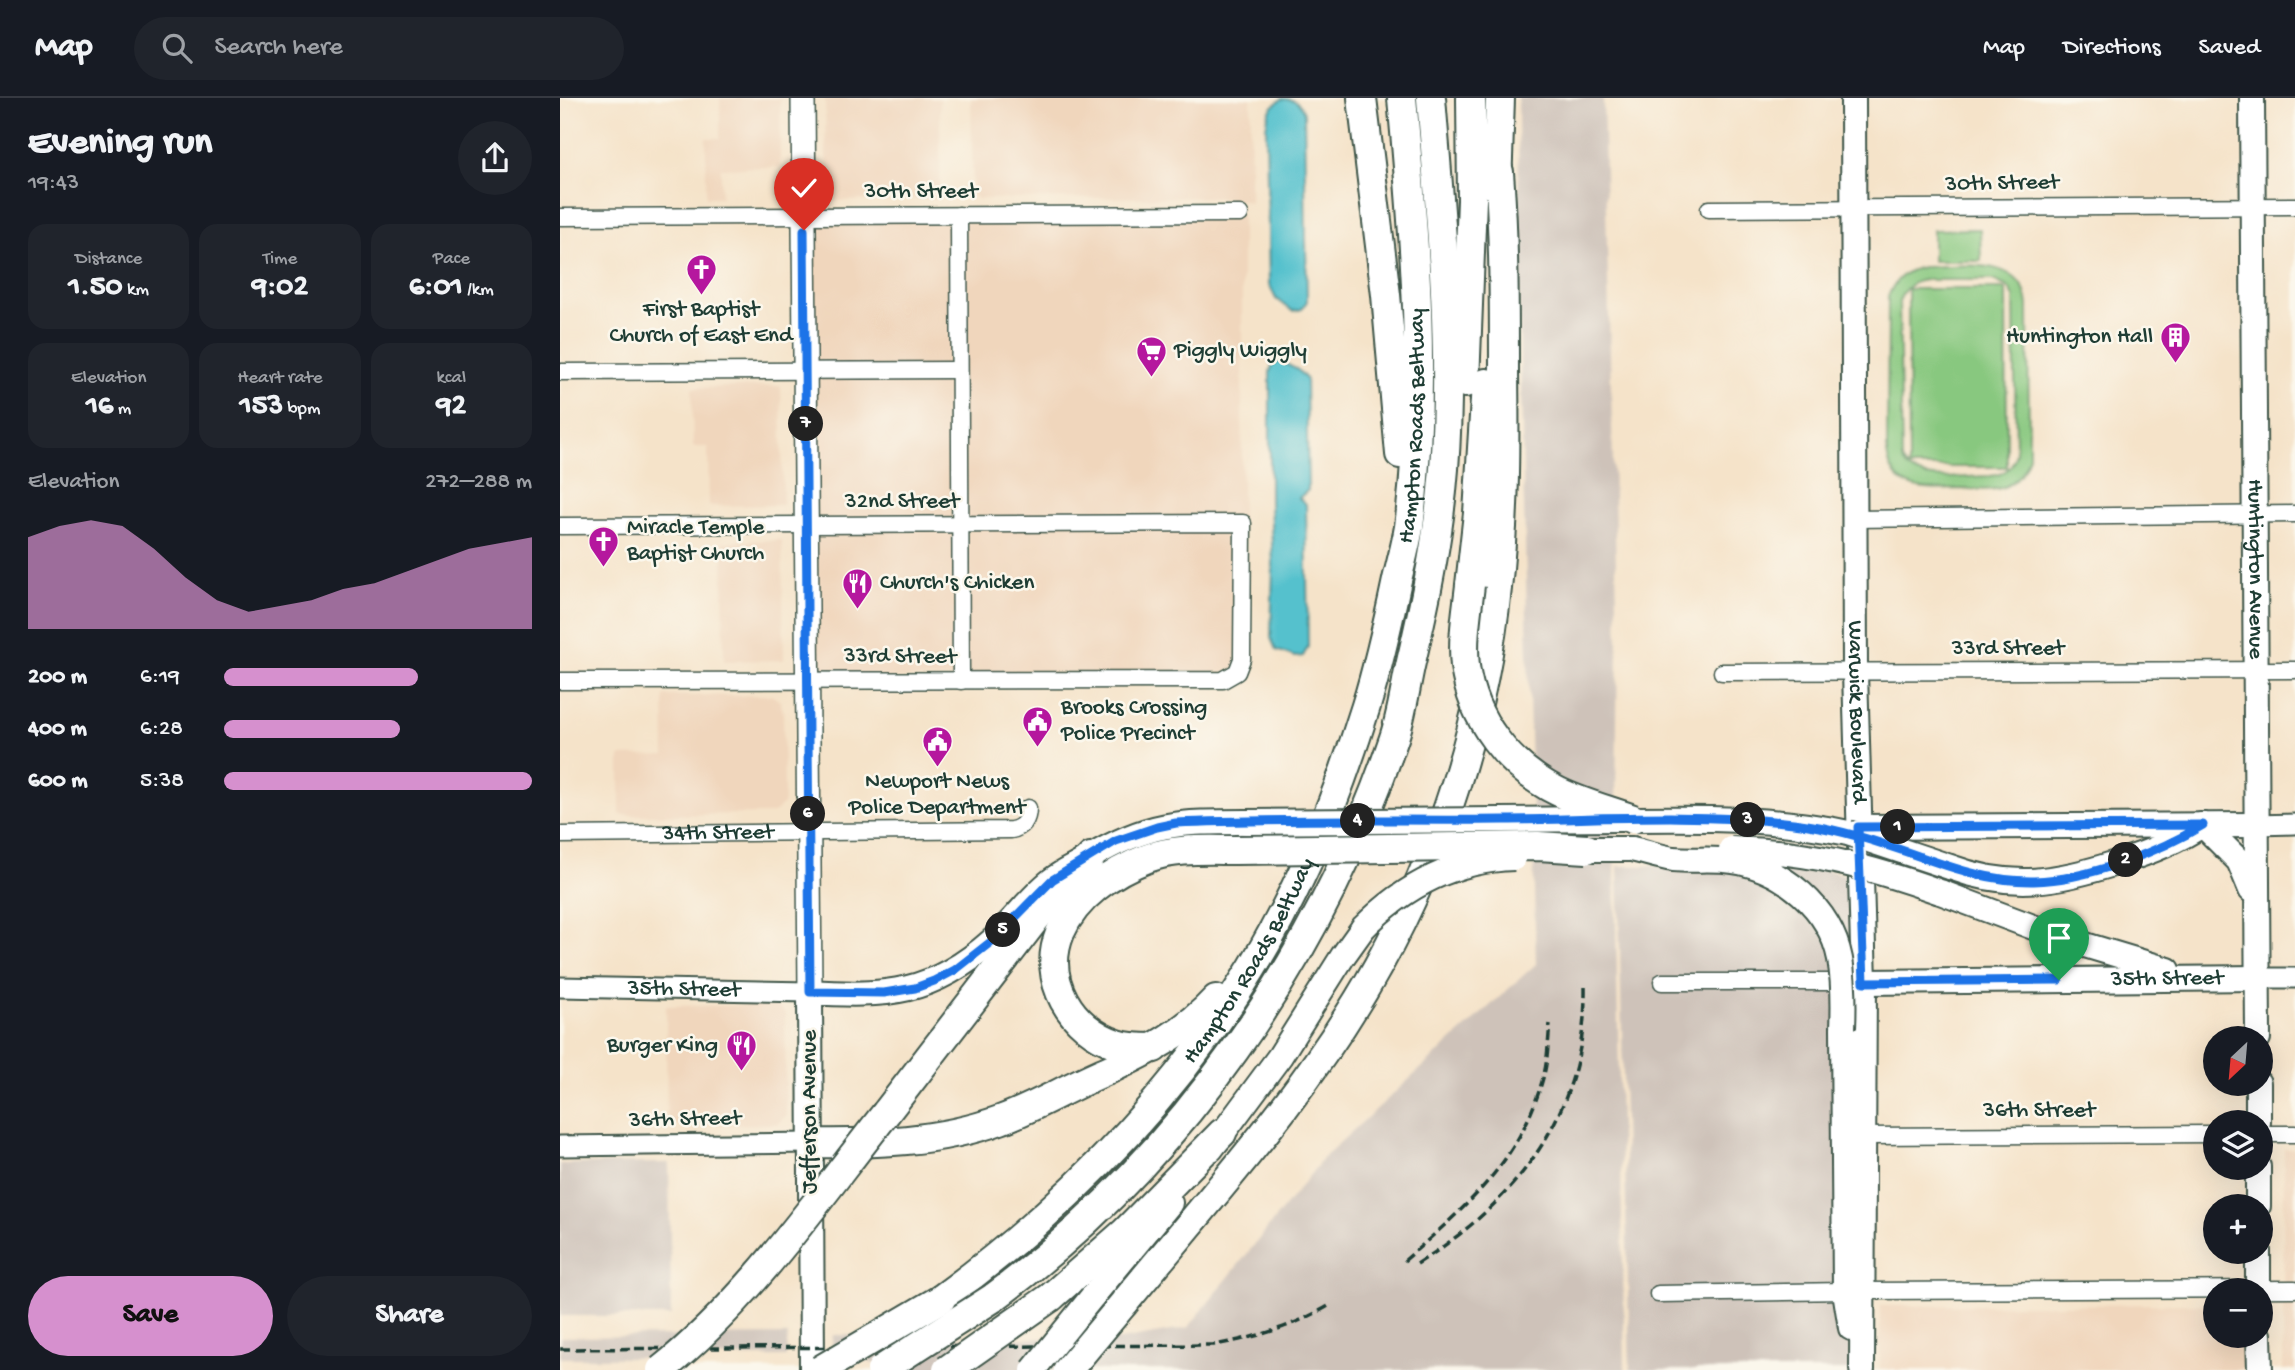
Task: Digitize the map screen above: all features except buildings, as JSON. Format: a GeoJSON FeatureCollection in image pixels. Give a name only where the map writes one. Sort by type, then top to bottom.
{"type":"FeatureCollection","features":[{"type":"Feature","properties":{"kind":"highway"},"geometry":{"type":"LineString","coordinates":[[1362,98],[1386,295],[1399,433],[1401,492],[1397,580]]}},
{"type":"Feature","properties":{"kind":"highway","name":"Hampton Roads Beltway"},"geometry":{"type":"LineString","coordinates":[[820,1370],[940,1298],[1002,1252],[1058,1205],[1135,1126],[1187,1062],[1254,965],[1313,846],[1348,760],[1379,661],[1408,531],[1419,365],[1416,283],[1402,98]]}},
{"type":"Feature","properties":{"kind":"highway","name":"Hampton Roads Beltway"},"geometry":{"type":"LineString","coordinates":[[881,1370],[993,1298],[1056,1249],[1116,1192],[1182,1119],[1240,1044],[1276,988],[1325,902],[1357,832],[1394,737],[1428,587],[1444,468],[1446,300],[1431,98]]}},
{"type":"Feature","properties":{"kind":"highway"},"geometry":{"type":"LineString","coordinates":[[1394,737],[1426,662],[1444,582],[1452,527],[1466,364],[1472,200],[1471,98]]}},
{"type":"Feature","properties":{"kind":"highway"},"geometry":{"type":"LineString","coordinates":[[1068,1370],[1286,1104],[1339,1029],[1378,966],[1402,918],[1450,798],[1484,674],[1502,541],[1505,478],[1500,98]]}},
{"type":"Feature","properties":{"kind":"highway"},"geometry":{"type":"LineString","coordinates":[[1499,172],[1493,221],[1484,436],[1465,635],[1466,668],[1474,700],[1489,730],[1511,758],[1545,784],[1577,799],[1633,818]]}},
{"type":"Feature","properties":{"kind":"highway"},"geometry":{"type":"LineString","coordinates":[[1154,1048],[1119,1045],[1096,1035],[1076,1020],[1058,987],[1055,973],[1060,933],[1066,921],[1084,899],[1129,867],[1168,853],[1234,850],[1538,846],[1587,849]]}},
{"type":"Feature","properties":{"kind":"highway"},"geometry":{"type":"LineString","coordinates":[[661,1370],[722,1315],[755,1278],[1050,900],[1091,857]]}},
{"type":"Feature","properties":{"kind":"highway"},"geometry":{"type":"LineString","coordinates":[[810,1143],[921,1138],[984,1125],[1025,1110],[1154,1048],[1185,1028],[1219,996],[1282,911]]}},
{"type":"Feature","properties":{"kind":"highway"},"geometry":{"type":"LineString","coordinates":[[947,1370],[1051,1297],[1159,1199],[1222,1133]]}},
{"type":"Feature","properties":{"kind":"main road","name":"Jefferson Avenue"},"geometry":{"type":"LineString","coordinates":[[803,98],[812,1370]]}},
{"type":"Feature","properties":{"kind":"main road","name":"Warwick Boulevard"},"geometry":{"type":"LineString","coordinates":[[1853,98],[1853,519],[1858,827],[1864,982],[1864,1136],[1854,1291]]}},
{"type":"Feature","properties":{"kind":"main road","name":"Huntington Avenue"},"geometry":{"type":"LineString","coordinates":[[2252,98],[2258,1026]]}},
{"type":"Feature","properties":{"kind":"main road"},"geometry":{"type":"LineString","coordinates":[[810,992],[884,993],[915,988],[934,981],[955,970],[992,941],[1052,880],[1116,841],[1176,823],[1633,818],[1784,822],[1848,833],[1976,876],[2011,881],[2067,878],[2171,843],[2203,825]]}},
{"type":"Feature","properties":{"kind":"main road"},"geometry":{"type":"LineString","coordinates":[[2203,825],[2239,861],[2258,910]]}},
{"type":"Feature","properties":{"kind":"main road"},"geometry":{"type":"LineString","coordinates":[[1858,827],[2256,825]]}},
{"type":"Feature","properties":{"kind":"main road"},"geometry":{"type":"LineString","coordinates":[[1033,1370],[1195,1173],[1280,1056],[1363,928],[1408,890],[1453,868],[1498,858],[1587,849],[1735,849],[1814,855],[1881,871],[2093,949],[2203,978]]}},
{"type":"Feature","properties":{"kind":"main road"},"geometry":{"type":"LineString","coordinates":[[1632,849],[1672,859],[1717,860],[1749,864],[1764,870],[1796,888],[1812,904],[1824,920],[1836,946],[1843,977],[1854,1291],[1860,1370]]}},
{"type":"Feature","properties":{"kind":"main road","name":"35th Street"},"geometry":{"type":"LineString","coordinates":[[1864,982],[2258,978]]}},
{"type":"Feature","properties":{"kind":"main road"},"geometry":{"type":"LineString","coordinates":[[2259,1348],[2260,1370]]}},
{"type":"Feature","properties":{"kind":"street","name":"30th Street"},"geometry":{"type":"LineString","coordinates":[[1709,209],[2295,206]]}},
{"type":"Feature","properties":{"kind":"street","name":"30th Street"},"geometry":{"type":"LineString","coordinates":[[560,217],[1240,214]]}},
{"type":"Feature","properties":{"kind":"street"},"geometry":{"type":"LineString","coordinates":[[959,215],[961,681]]}},
{"type":"Feature","properties":{"kind":"street"},"geometry":{"type":"LineString","coordinates":[[560,372],[959,370]]}},
{"type":"Feature","properties":{"kind":"street"},"geometry":{"type":"LineString","coordinates":[[1853,519],[2295,514]]}},
{"type":"Feature","properties":{"kind":"street","name":"32nd Street"},"geometry":{"type":"LineString","coordinates":[[560,526],[1243,523],[1242,659],[1237,672]]}},
{"type":"Feature","properties":{"kind":"street","name":"33rd Street"},"geometry":{"type":"LineString","coordinates":[[1722,672],[2295,670]]}},
{"type":"Feature","properties":{"kind":"street","name":"33rd Street"},"geometry":{"type":"LineString","coordinates":[[560,681],[1223,680],[1237,672]]}},
{"type":"Feature","properties":{"kind":"street","name":"34th Street"},"geometry":{"type":"LineString","coordinates":[[560,835],[1011,830],[1017,829],[1026,821],[1028,808]]}},
{"type":"Feature","properties":{"kind":"street"},"geometry":{"type":"LineString","coordinates":[[2256,825],[2295,824]]}},
{"type":"Feature","properties":{"kind":"street","name":"35th Street"},"geometry":{"type":"LineString","coordinates":[[2258,978],[2295,978]]}},
{"type":"Feature","properties":{"kind":"street","name":"35th Street"},"geometry":{"type":"LineString","coordinates":[[1662,982],[1864,982]]}},
{"type":"Feature","properties":{"kind":"street","name":"35th Street"},"geometry":{"type":"LineString","coordinates":[[560,988],[810,992]]}},
{"type":"Feature","properties":{"kind":"street"},"geometry":{"type":"LineString","coordinates":[[2273,1135],[2295,1134]]}},
{"type":"Feature","properties":{"kind":"street","name":"36th Street"},"geometry":{"type":"LineString","coordinates":[[1864,1136],[2203,1135]]}},
{"type":"Feature","properties":{"kind":"street","name":"36th Street"},"geometry":{"type":"LineString","coordinates":[[560,1146],[810,1143]]}},
{"type":"Feature","properties":{"kind":"street"},"geometry":{"type":"LineString","coordinates":[[1658,1294],[2203,1289]]}},
{"type":"Feature","properties":{"kind":"street"},"geometry":{"type":"LineString","coordinates":[[2273,1289],[2295,1289]]}},
{"type":"Feature","properties":{"kind":"shaded area"},"geometry":{"type":"Polygon","coordinates":[[[720,98],[780,98],[780,167],[721,168],[721,197],[706,197],[706,138],[720,138],[720,98]]]}},
{"type":"Feature","properties":{"kind":"shaded area"},"geometry":{"type":"Polygon","coordinates":[[[825,98],[940,98],[940,191],[936,199],[827,201],[825,98]]]}},
{"type":"Feature","properties":{"kind":"shaded area"},"geometry":{"type":"Polygon","coordinates":[[[971,98],[1251,98],[1250,202],[1224,197],[978,199],[973,194],[971,98]]]}},
{"type":"Feature","properties":{"kind":"shaded area"},"geometry":{"type":"Polygon","coordinates":[[[1518,98],[1603,98],[1618,642],[1615,880],[1625,1370],[896,1370],[831,1351],[833,1335],[1121,1340],[1188,1328],[1325,1156],[1536,964],[1520,350],[1518,98]]]}},
{"type":"Feature","properties":{"kind":"shaded area"},"geometry":{"type":"Polygon","coordinates":[[[1242,214],[1242,662],[1231,676],[807,679],[804,216],[1242,214]]]}},
{"type":"Feature","properties":{"kind":"shaded area"},"geometry":{"type":"Polygon","coordinates":[[[781,386],[783,505],[709,506],[708,447],[693,447],[692,388],[781,386]]]}},
{"type":"Feature","properties":{"kind":"shaded area"},"geometry":{"type":"Polygon","coordinates":[[[782,540],[784,660],[724,661],[723,542],[782,540]]]}},
{"type":"Feature","properties":{"kind":"shaded area"},"geometry":{"type":"Polygon","coordinates":[[[771,695],[780,701],[783,710],[784,799],[776,812],[620,815],[620,756],[665,755],[664,696],[771,695]]]}},
{"type":"Feature","properties":{"kind":"shaded area"},"geometry":{"type":"Polygon","coordinates":[[[1805,865],[1850,876],[1851,1370],[1630,1370],[1618,866],[1805,865]]]}},
{"type":"Feature","properties":{"kind":"shaded area"},"geometry":{"type":"Polygon","coordinates":[[[776,1005],[785,1013],[786,1116],[777,1124],[667,1125],[666,1006],[776,1005]]]}},
{"type":"Feature","properties":{"kind":"shaded area"},"geometry":{"type":"Polygon","coordinates":[[[2284,1149],[2295,1149],[2295,1370],[2283,1370],[2284,1149]]]}},
{"type":"Feature","properties":{"kind":"shaded area"},"geometry":{"type":"Polygon","coordinates":[[[669,1163],[671,1316],[560,1316],[560,1164],[669,1163]]]}},
{"type":"Feature","properties":{"kind":"shaded area"},"geometry":{"type":"Polygon","coordinates":[[[2203,1304],[2203,1348],[2243,1348],[2242,1370],[1880,1370],[1880,1306],[2203,1304]]]}},
{"type":"Feature","properties":{"kind":"shaded area"},"geometry":{"type":"Polygon","coordinates":[[[788,1335],[786,1357],[560,1358],[560,1337],[788,1335]]]}},
{"type":"Feature","properties":{"kind":"green space"},"geometry":{"type":"Polygon","coordinates":[[[1980,229],[1981,261],[1933,261],[1933,230],[1980,229]]]}},
{"type":"Feature","properties":{"kind":"green space"},"geometry":{"type":"Polygon","coordinates":[[[1923,267],[1987,267],[2015,278],[2024,289],[2028,305],[2029,456],[2021,474],[2001,488],[1990,490],[1914,487],[1905,483],[1891,467],[1887,453],[1888,297],[1901,277],[1923,267]],[[1993,280],[1916,282],[1909,286],[1899,302],[1902,460],[1908,468],[1918,473],[1941,478],[1995,475],[2007,469],[2015,458],[2014,297],[2008,287],[1993,280]]]}},
{"type":"Feature","properties":{"kind":"green space"},"geometry":{"type":"Polygon","coordinates":[[[1908,289],[2006,289],[2007,467],[1909,467],[1908,289]]]}},
{"type":"Feature","properties":{"kind":"water"},"geometry":{"type":"Polygon","coordinates":[[[1282,99],[1296,102],[1304,113],[1307,301],[1302,309],[1293,311],[1276,299],[1269,284],[1266,128],[1270,111],[1282,99]]]}},
{"type":"Feature","properties":{"kind":"water"},"geometry":{"type":"Polygon","coordinates":[[[1280,361],[1298,370],[1306,379],[1308,490],[1299,498],[1306,504],[1308,647],[1303,656],[1295,657],[1276,650],[1271,638],[1273,564],[1270,372],[1272,366],[1280,361]]]}},
{"type":"Feature","properties":{"kind":"railway"},"geometry":{"type":"LineString","coordinates":[[1417,1264],[1454,1239],[1487,1211],[1516,1181],[1540,1148],[1560,1112],[1574,1073],[1583,1031],[1585,986]]}},
{"type":"Feature","properties":{"kind":"railway"},"geometry":{"type":"LineString","coordinates":[[1404,1261],[1470,1201],[1506,1158],[1533,1108],[1543,1078],[1550,1024]]}},
{"type":"Feature","properties":{"kind":"railway"},"geometry":{"type":"LineString","coordinates":[[560,1349],[1214,1345],[1274,1330],[1330,1305]]}},
{"type":"Feature","properties":{"kind":"place","name":"First Baptist Church of East End"},"geometry":{"type":"Point","coordinates":[701,296]}},
{"type":"Feature","properties":{"kind":"place","name":"Huntington Hall"},"geometry":{"type":"Point","coordinates":[2176,364]}},
{"type":"Feature","properties":{"kind":"place","name":"Piggly Wiggly"},"geometry":{"type":"Point","coordinates":[1151,378]}},
{"type":"Feature","properties":{"kind":"place","name":"Miracle Temple Baptist Church"},"geometry":{"type":"Point","coordinates":[604,568]}},
{"type":"Feature","properties":{"kind":"place","name":"Church's Chicken"},"geometry":{"type":"Point","coordinates":[857,610]}},
{"type":"Feature","properties":{"kind":"place","name":"Brooks Crossing Police Precinct"},"geometry":{"type":"Point","coordinates":[1038,748]}},
{"type":"Feature","properties":{"kind":"place","name":"Newport News Police Department"},"geometry":{"type":"Point","coordinates":[937,768]}},
{"type":"Feature","properties":{"kind":"place","name":"Burger King"},"geometry":{"type":"Point","coordinates":[741,1073]}},
{"type":"Feature","properties":{"kind":"route"},"geometry":{"type":"LineString","coordinates":[[804,230],[810,992],[884,993],[915,988],[934,981],[955,970],[992,941],[1052,880],[1116,841],[1176,823],[1674,818],[1784,822],[1848,833],[1885,844],[1963,872],[2011,881],[2067,878],[2091,871],[2171,843],[2203,825],[1858,827],[1861,905],[1864,982],[2059,980]]}}]}
